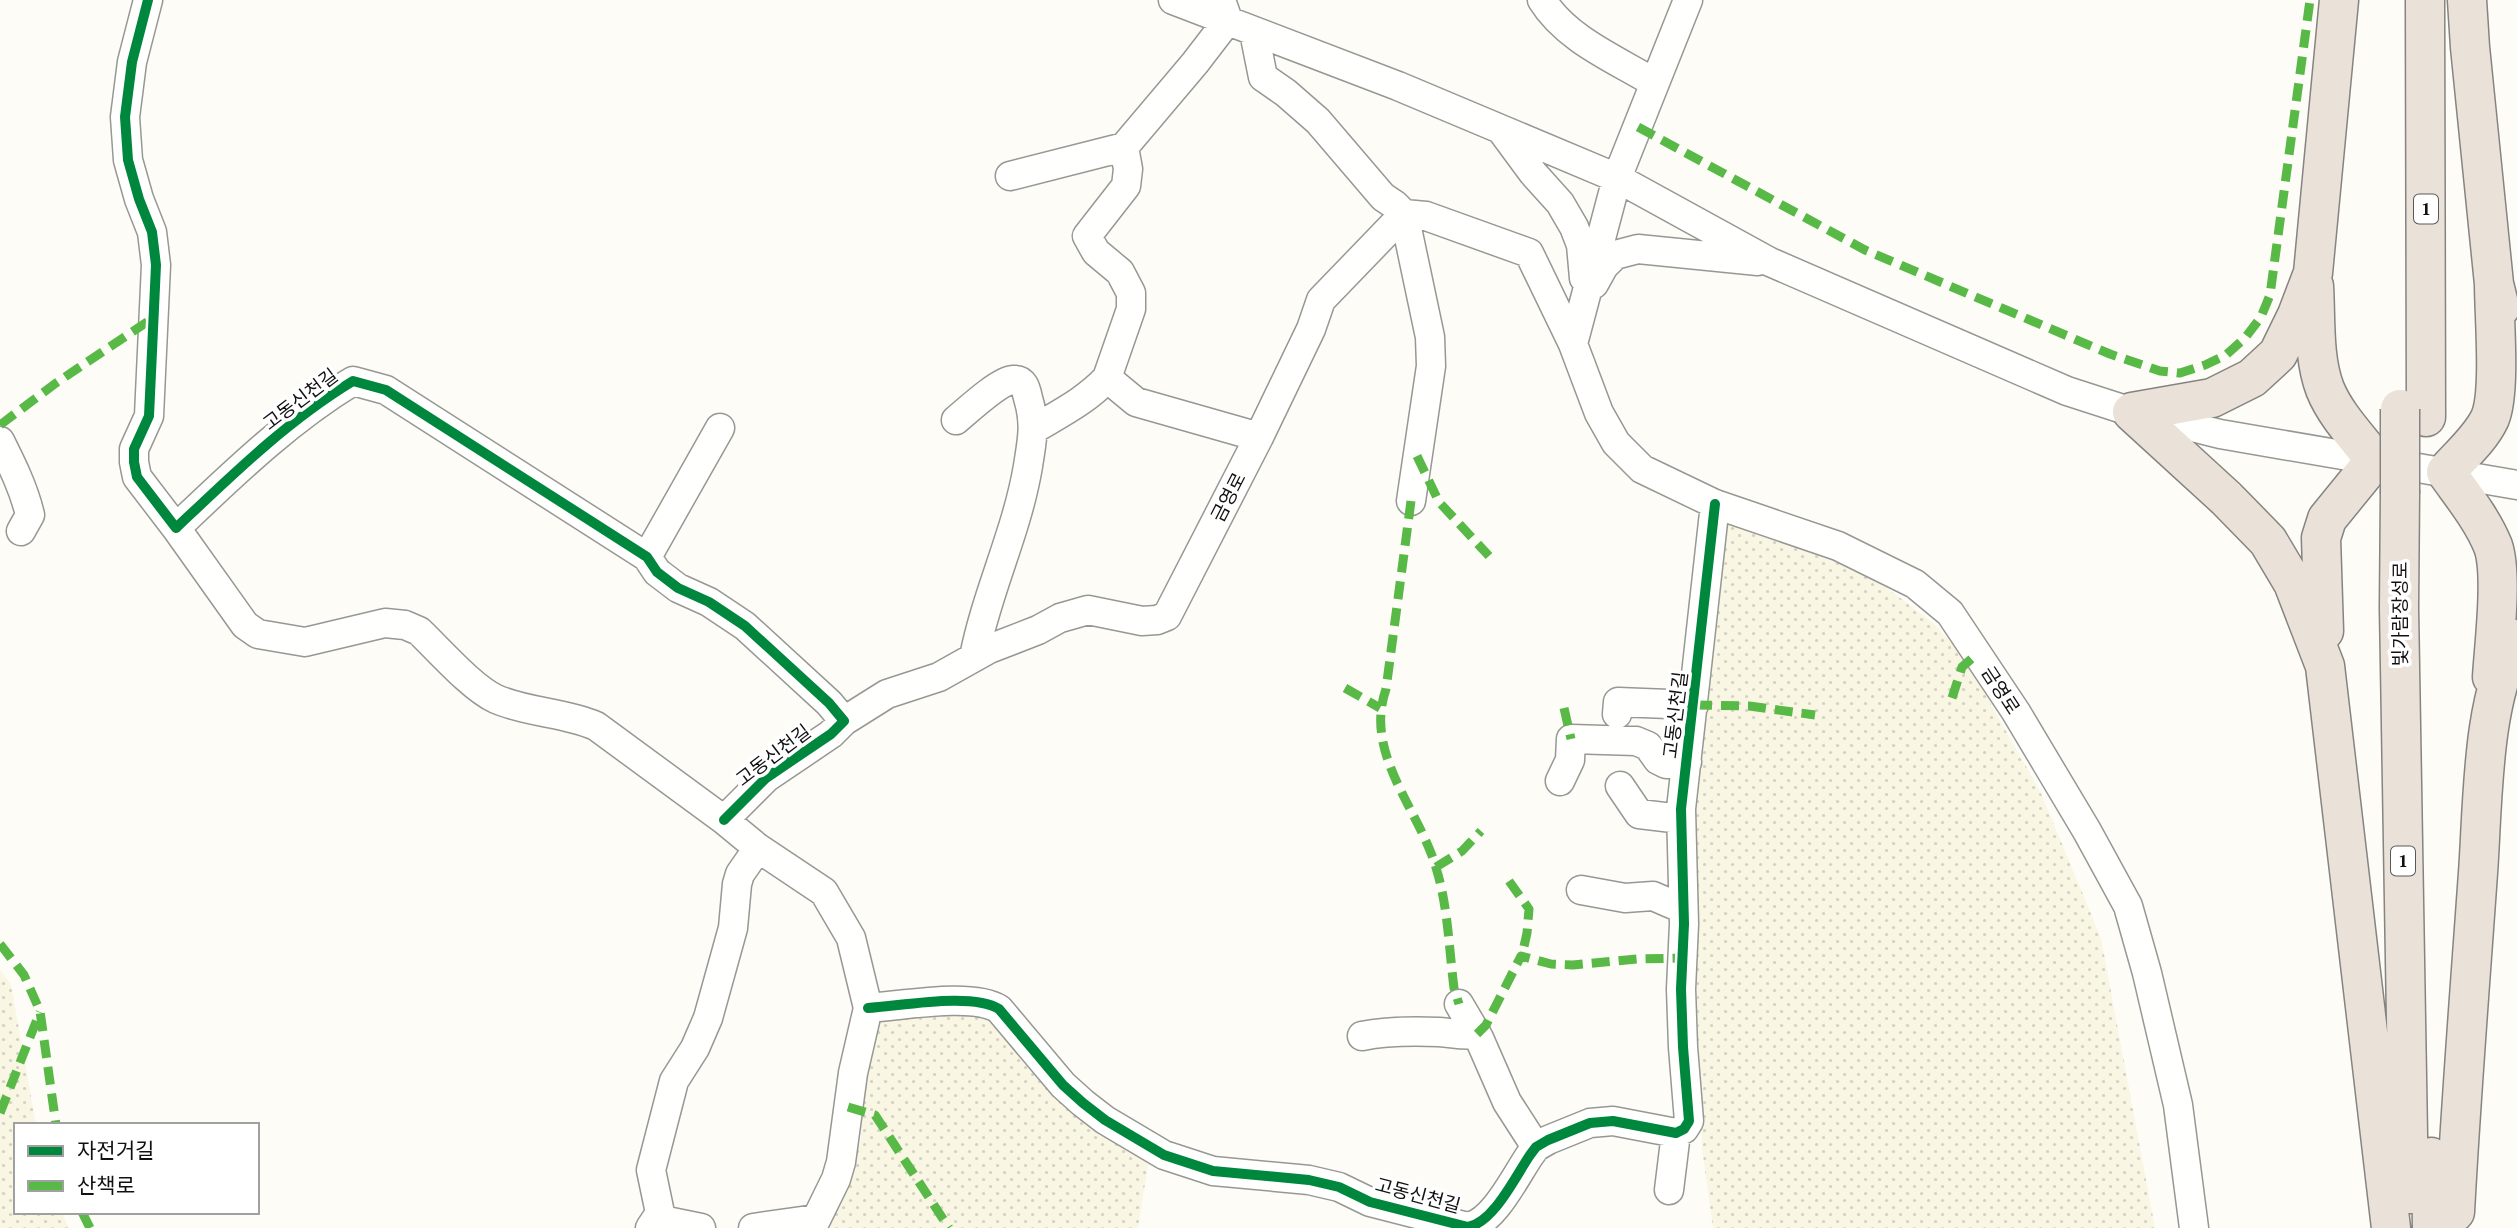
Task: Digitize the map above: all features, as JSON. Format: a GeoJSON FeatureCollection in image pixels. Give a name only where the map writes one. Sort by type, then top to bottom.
{"type":"FeatureCollection","features":[{"type":"Feature","properties":{"kind":"highway"},"geometry":{"type":"LineString","coordinates":[[2339,0],[2313,273],[2320,369],[2324,387],[2333,406],[2375,460],[2327,519],[2321,538],[2320,559],[2325,666],[2391,1228]]}},
{"type":"Feature","properties":{"kind":"highway","name":"빛가람장성로"},"geometry":{"type":"LineString","coordinates":[[2400,0],[2413,413],[2423,489],[2432,1228]]}},
{"type":"Feature","properties":{"kind":"highway","name":"빛가람장성로"},"geometry":{"type":"LineString","coordinates":[[2413,413],[2425,0]]}},
{"type":"Feature","properties":{"kind":"highway"},"geometry":{"type":"LineString","coordinates":[[2454,1228],[2461,1096],[2490,714],[2497,571],[2494,549],[2483,524],[2423,489],[2473,442],[2490,418],[2495,395],[2494,284],[2467,0]]}},
{"type":"Feature","properties":{"kind":"highway"},"geometry":{"type":"LineString","coordinates":[[2132,412],[2212,398],[2252,378],[2278,354],[2313,273]]}},
{"type":"Feature","properties":{"kind":"highway"},"geometry":{"type":"LineString","coordinates":[[2494,284],[2507,338],[2517,360]]}},
{"type":"Feature","properties":{"kind":"highway"},"geometry":{"type":"LineString","coordinates":[[2132,412],[2268,541],[2293,583],[2325,666]]}},
{"type":"Feature","properties":{"kind":"highway","name":"빛가람장성로"},"geometry":{"type":"LineString","coordinates":[[2410,1228],[2399,621],[2423,489]]}},
{"type":"Feature","properties":{"kind":"highway"},"geometry":{"type":"LineString","coordinates":[[2490,714],[2510,651],[2517,639]]}},
{"type":"Feature","properties":{"kind":"street"},"geometry":{"type":"LineString","coordinates":[[148,0],[132,62],[125,117],[128,160],[152,232],[156,265],[149,416],[134,449],[137,477],[245,625],[258,634],[305,642],[385,622],[405,625],[419,631],[494,698],[580,719],[596,726],[758,848],[824,892],[851,938],[868,1008],[853,1073],[841,1162],[836,1179],[814,1224],[753,1228]]}},
{"type":"Feature","properties":{"kind":"street"},"geometry":{"type":"LineString","coordinates":[[1173,0],[1224,10],[1254,32],[1398,86],[1617,178],[1770,262],[2067,391],[2132,412],[2220,433],[2375,460],[2423,489],[2517,485]]}},
{"type":"Feature","properties":{"kind":"street"},"geometry":{"type":"LineString","coordinates":[[1542,0],[1555,18],[1578,37],[1653,82]]}},
{"type":"Feature","properties":{"kind":"street"},"geometry":{"type":"LineString","coordinates":[[1573,344],[1617,178],[1653,82],[1688,0]]}},
{"type":"Feature","properties":{"kind":"street"},"geometry":{"type":"LineString","coordinates":[[1010,176],[1124,147],[1195,63],[1224,10]]}},
{"type":"Feature","properties":{"kind":"street"},"geometry":{"type":"LineString","coordinates":[[1254,32],[1263,77],[1318,121],[1383,197],[1404,215],[1430,337],[1431,366],[1410,501]]}},
{"type":"Feature","properties":{"kind":"street"},"geometry":{"type":"LineString","coordinates":[[1502,131],[1533,173],[1560,203],[1574,227],[1581,245],[1586,299]]}},
{"type":"Feature","properties":{"kind":"street"},"geometry":{"type":"LineString","coordinates":[[1034,429],[1074,405],[1107,378],[1131,309],[1131,293],[1120,272],[1092,248],[1087,236],[1126,187],[1128,169],[1124,147]]}},
{"type":"Feature","properties":{"kind":"street","name":"금영로"},"geometry":{"type":"LineString","coordinates":[[974,657],[1060,618],[1088,610],[1142,621],[1167,616],[1259,438],[1311,329],[1321,300],[1404,215],[1426,216],[1529,253],[1573,344],[1598,413],[1616,443],[1642,470],[1716,504],[1838,546],[1914,584],[1950,613],[2008,700],[2087,831],[2127,906],[2147,973],[2178,1105],[2194,1228]]}},
{"type":"Feature","properties":{"kind":"street"},"geometry":{"type":"LineString","coordinates":[[1586,299],[1604,265],[1615,255],[1638,249],[1770,262]]}},
{"type":"Feature","properties":{"kind":"street"},"geometry":{"type":"LineString","coordinates":[[1107,378],[1136,402],[1259,438]]}},
{"type":"Feature","properties":{"kind":"street"},"geometry":{"type":"LineString","coordinates":[[956,420],[1008,381],[1019,380],[1025,387],[1034,421],[1021,506],[979,631],[974,657]]}},
{"type":"Feature","properties":{"kind":"street","name":"고동신천길"},"geometry":{"type":"LineString","coordinates":[[176,528],[256,452],[330,395],[353,381],[386,390],[646,557],[657,572],[678,588],[709,602],[745,626],[829,703],[844,721]]}},
{"type":"Feature","properties":{"kind":"street"},"geometry":{"type":"LineString","coordinates":[[646,557],[720,428]]}},
{"type":"Feature","properties":{"kind":"street"},"geometry":{"type":"LineString","coordinates":[[0,441],[23,488],[30,515],[21,531]]}},
{"type":"Feature","properties":{"kind":"street","name":"고동신천길"},"geometry":{"type":"LineString","coordinates":[[1669,1190],[1676,1133],[1684,1129],[1689,1121],[1681,1000],[1681,819],[1716,504]]}},
{"type":"Feature","properties":{"kind":"street","name":"고동신천길"},"geometry":{"type":"LineString","coordinates":[[724,820],[766,778],[831,734],[844,721],[887,694],[939,677],[974,657]]}},
{"type":"Feature","properties":{"kind":"street"},"geometry":{"type":"LineString","coordinates":[[1617,714],[1618,702],[1694,705]]}},
{"type":"Feature","properties":{"kind":"street"},"geometry":{"type":"LineString","coordinates":[[1560,781],[1570,760],[1571,738],[1636,741],[1648,746],[1658,760],[1666,764],[1687,762]]}},
{"type":"Feature","properties":{"kind":"street"},"geometry":{"type":"LineString","coordinates":[[1620,786],[1632,821],[1681,819]]}},
{"type":"Feature","properties":{"kind":"street"},"geometry":{"type":"LineString","coordinates":[[701,1228],[654,1223],[659,1208],[652,1170],[674,1081],[695,1048],[708,1018],[733,928],[740,874],[758,848]]}},
{"type":"Feature","properties":{"kind":"street"},"geometry":{"type":"LineString","coordinates":[[1580,890],[1625,898],[1653,896],[1683,909]]}},
{"type":"Feature","properties":{"kind":"street","name":"고동신천길"},"geometry":{"type":"LineString","coordinates":[[868,1008],[972,1000],[989,1003],[999,1009],[1063,1085],[1083,1103],[1140,1143],[1164,1155],[1213,1171],[1309,1180],[1339,1187],[1370,1202],[1468,1227],[1477,1225],[1490,1214],[1536,1147]]}},
{"type":"Feature","properties":{"kind":"street"},"geometry":{"type":"LineString","coordinates":[[1459,1004],[1477,1034],[1507,1102],[1536,1147],[1590,1123],[1613,1121],[1676,1133]]}},
{"type":"Feature","properties":{"kind":"street"},"geometry":{"type":"LineString","coordinates":[[1362,1036],[1375,1033],[1441,1032],[1458,1036],[1477,1034]]}},
{"type":"Feature","properties":{"kind":"shaded area"},"geometry":{"type":"Polygon","coordinates":[[[1737,522],[1870,575],[1933,623],[1964,657],[2041,793],[2101,938],[2155,1228],[1713,1228],[1702,1149],[1691,840],[1727,525],[1737,522]]]}},
{"type":"Feature","properties":{"kind":"shaded area"},"geometry":{"type":"Polygon","coordinates":[[[0,970],[11,984],[36,1123],[14,1123],[14,1214],[63,1214],[69,1228],[0,1228],[0,970]]]}},
{"type":"Feature","properties":{"kind":"shaded area"},"geometry":{"type":"Polygon","coordinates":[[[984,1014],[1149,1159],[1138,1228],[824,1228],[861,1140],[862,1067],[876,1016],[984,1014]]]}},
{"type":"Feature","properties":{"kind":"marked path"},"geometry":{"type":"LineString","coordinates":[[1638,127],[1865,250],[2110,354],[2160,371],[2180,373],[2226,355],[2245,338],[2261,317],[2270,295],[2310,0]]}},
{"type":"Feature","properties":{"kind":"marked path"},"geometry":{"type":"LineString","coordinates":[[0,425],[56,383],[153,318]]}},
{"type":"Feature","properties":{"kind":"marked path"},"geometry":{"type":"LineString","coordinates":[[1417,456],[1439,502],[1489,556]]}},
{"type":"Feature","properties":{"kind":"marked path"},"geometry":{"type":"LineString","coordinates":[[1411,501],[1381,713],[1382,737],[1397,782],[1437,871],[1446,914],[1454,988],[1459,1004]]}},
{"type":"Feature","properties":{"kind":"marked path"},"geometry":{"type":"LineString","coordinates":[[1952,698],[1962,667],[1977,654]]}},
{"type":"Feature","properties":{"kind":"marked path"},"geometry":{"type":"LineString","coordinates":[[1345,688],[1380,708]]}},
{"type":"Feature","properties":{"kind":"marked path"},"geometry":{"type":"LineString","coordinates":[[1694,705],[1749,706],[1815,715]]}},
{"type":"Feature","properties":{"kind":"marked path"},"geometry":{"type":"LineString","coordinates":[[1564,708],[1571,739]]}},
{"type":"Feature","properties":{"kind":"marked path"},"geometry":{"type":"LineString","coordinates":[[1436,867],[1462,851],[1481,831]]}},
{"type":"Feature","properties":{"kind":"marked path"},"geometry":{"type":"LineString","coordinates":[[1509,881],[1529,909],[1522,955]]}},
{"type":"Feature","properties":{"kind":"marked path"},"geometry":{"type":"LineString","coordinates":[[0,944],[24,975],[40,1011],[56,1123]]}},
{"type":"Feature","properties":{"kind":"marked path"},"geometry":{"type":"LineString","coordinates":[[1477,1034],[1486,1025],[1521,956],[1551,964],[1573,965],[1681,958]]}},
{"type":"Feature","properties":{"kind":"marked path"},"geometry":{"type":"LineString","coordinates":[[0,1113],[40,1012]]}},
{"type":"Feature","properties":{"kind":"marked path"},"geometry":{"type":"LineString","coordinates":[[848,1107],[875,1115],[949,1228]]}},
{"type":"Feature","properties":{"kind":"marked path"},"geometry":{"type":"LineString","coordinates":[[83,1214],[90,1228]]}},
{"type":"Feature","properties":{"kind":"cycle path"},"geometry":{"type":"LineString","coordinates":[[148,0],[132,62],[125,117],[128,160],[152,232],[156,265],[149,416],[134,449],[137,477],[176,528],[305,413],[353,381],[386,390],[647,557],[657,572],[678,588],[709,602],[745,626],[829,703],[844,721],[831,734],[766,778],[724,820]]}},
{"type":"Feature","properties":{"kind":"cycle path"},"geometry":{"type":"LineString","coordinates":[[868,1008],[954,1001],[987,1004],[999,1009],[1063,1085],[1083,1103],[1105,1120],[1164,1155],[1213,1171],[1309,1180],[1339,1187],[1370,1202],[1468,1227],[1487,1217],[1536,1147],[1548,1140],[1590,1123],[1613,1121],[1676,1133],[1684,1129],[1689,1121],[1681,989],[1684,924],[1681,809],[1715,504]]}}]}
